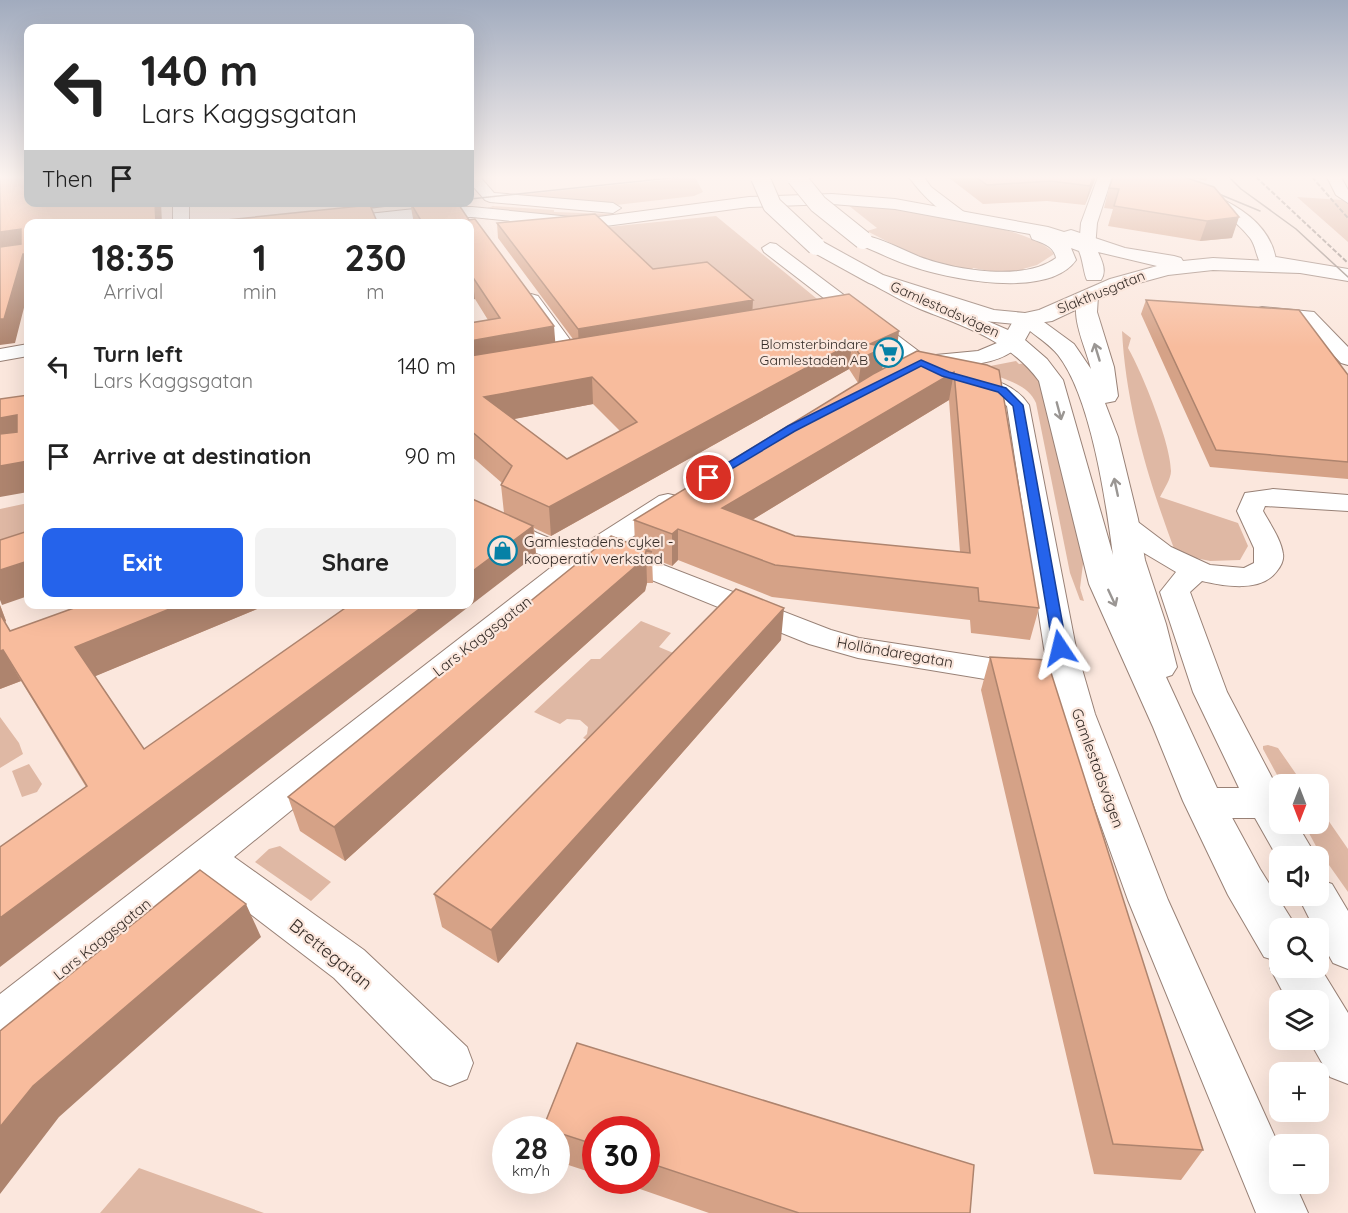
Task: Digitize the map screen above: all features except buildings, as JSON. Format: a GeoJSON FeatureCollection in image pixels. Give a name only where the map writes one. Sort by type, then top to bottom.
{"type":"FeatureCollection","features":[{"type":"Feature","properties":{"kind":"main road","name":"Gamlestadsvägen"},"geometry":{"type":"LineString","coordinates":[[814,234],[881,270],[992,316],[1025,319]]}},
{"type":"Feature","properties":{"kind":"main road","name":"Gamlestadsvägen"},"geometry":{"type":"LineString","coordinates":[[854,234],[863,240],[881,270]]}},
{"type":"Feature","properties":{"kind":"main road"},"geometry":{"type":"LineString","coordinates":[[863,240],[915,261],[976,275],[1031,275],[1055,269],[1066,260],[1063,249],[1053,240],[1035,234]]}},
{"type":"Feature","properties":{"kind":"main road"},"geometry":{"type":"LineString","coordinates":[[1053,234],[1086,245],[1153,259],[1203,265]]}},
{"type":"Feature","properties":{"kind":"main road","name":"Gamlestadsvägen"},"geometry":{"type":"LineString","coordinates":[[820,238],[843,243],[926,303],[1014,340],[1035,358],[1051,380],[1106,584],[1172,727],[1204,803],[1244,882],[1269,924]]}},
{"type":"Feature","properties":{"kind":"main road","name":"Gamlestadsvägen"},"geometry":{"type":"LineString","coordinates":[[1086,245],[1094,264],[1086,312],[1102,367],[1107,403],[1105,437]]}},
{"type":"Feature","properties":{"kind":"main road","name":"Slakthusgatan"},"geometry":{"type":"LineString","coordinates":[[1025,319],[1044,316],[1125,264],[1153,259],[1211,256],[1267,260],[1296,268]]}},
{"type":"Feature","properties":{"kind":"main road","name":"Slakthusgatan"},"geometry":{"type":"LineString","coordinates":[[919,273],[955,283],[1008,288],[1091,286],[1166,269],[1203,265],[1296,268],[1348,275]]}},
{"type":"Feature","properties":{"kind":"main road","name":"Gamlestadsvägen"},"geometry":{"type":"LineString","coordinates":[[881,270],[919,273],[1025,319],[1059,342],[1077,363],[1105,437],[1129,560],[1149,624],[1172,727]]}},
{"type":"Feature","properties":{"kind":"main road","name":"Gamlestadsvägen"},"geometry":{"type":"LineString","coordinates":[[1014,340],[1018,328],[1025,319]]}},
{"type":"Feature","properties":{"kind":"main road"},"geometry":{"type":"LineString","coordinates":[[1329,1027],[1348,1059]]}},
{"type":"Feature","properties":{"kind":"street"},"geometry":{"type":"LineString","coordinates":[[1086,245],[1089,234]]}},
{"type":"Feature","properties":{"kind":"street"},"geometry":{"type":"LineString","coordinates":[[1255,234],[1266,250],[1267,260]]}},
{"type":"Feature","properties":{"kind":"street","name":"Gamlestadsvägen"},"geometry":{"type":"LineString","coordinates":[[770,248],[921,363],[945,374],[994,387],[1009,394],[1018,405],[1067,679],[1078,714],[1148,900],[1282,1213]]}},
{"type":"Feature","properties":{"kind":"street"},"geometry":{"type":"LineString","coordinates":[[519,282],[572,356]]}},
{"type":"Feature","properties":{"kind":"street"},"geometry":{"type":"LineString","coordinates":[[818,314],[853,309]]}},
{"type":"Feature","properties":{"kind":"street"},"geometry":{"type":"LineString","coordinates":[[1240,312],[1307,316],[1348,359]]}},
{"type":"Feature","properties":{"kind":"street"},"geometry":{"type":"LineString","coordinates":[[892,378],[921,363],[980,357],[999,352],[1014,340]]}},
{"type":"Feature","properties":{"kind":"street"},"geometry":{"type":"LineString","coordinates":[[0,355],[24,351]]}},
{"type":"Feature","properties":{"kind":"street"},"geometry":{"type":"LineString","coordinates":[[549,360],[594,352]]}},
{"type":"Feature","properties":{"kind":"street","name":"Lars Kaggsgatan"},"geometry":{"type":"LineString","coordinates":[[0,1021],[204,856],[587,554],[688,490]]}},
{"type":"Feature","properties":{"kind":"street"},"geometry":{"type":"LineString","coordinates":[[1124,525],[1151,548],[1197,571],[1221,578],[1240,578],[1258,575],[1267,566],[1269,553],[1250,510],[1254,499],[1273,497],[1348,503]]}},
{"type":"Feature","properties":{"kind":"street","name":"Holländaregatan"},"geometry":{"type":"LineString","coordinates":[[474,511],[527,539],[587,554],[820,637],[858,648],[1067,679]]}},
{"type":"Feature","properties":{"kind":"street"},"geometry":{"type":"LineString","coordinates":[[1197,571],[1183,580],[1175,592],[1210,692],[1290,846]]}},
{"type":"Feature","properties":{"kind":"street"},"geometry":{"type":"LineString","coordinates":[[1204,803],[1266,803]]}},
{"type":"Feature","properties":{"kind":"street","name":"Brettegatan"},"geometry":{"type":"LineString","coordinates":[[204,856],[349,964],[450,1063]]}},
{"type":"Feature","properties":{"kind":"street"},"geometry":{"type":"LineString","coordinates":[[1324,906],[1348,950]]}},
{"type":"Feature","properties":{"kind":"shaded area"},"geometry":{"type":"Polygon","coordinates":[[[604,234],[737,234],[822,303],[758,314],[712,276],[654,285],[604,234]]]}},
{"type":"Feature","properties":{"kind":"shaded area"},"geometry":{"type":"Polygon","coordinates":[[[872,234],[1017,234],[1040,243],[1054,254],[1037,265],[1023,269],[1025,271],[995,272],[973,268],[971,271],[919,258],[872,234]]]}},
{"type":"Feature","properties":{"kind":"shaded area"},"geometry":{"type":"Polygon","coordinates":[[[1338,234],[1348,234],[1348,242],[1338,234]]]}},
{"type":"Feature","properties":{"kind":"shaded area"},"geometry":{"type":"Polygon","coordinates":[[[1122,331],[1131,338],[1128,348],[1155,408],[1170,459],[1171,474],[1160,497],[1238,523],[1248,546],[1240,560],[1210,561],[1176,554],[1140,444],[1128,388],[1122,331]]]}},
{"type":"Feature","properties":{"kind":"shaded area"},"geometry":{"type":"Polygon","coordinates":[[[1016,361],[1019,364],[1027,363],[1039,379],[1084,556],[1080,588],[1084,601],[1080,600],[1070,573],[1036,403],[1032,396],[1019,385],[980,368],[1016,361]]]}},
{"type":"Feature","properties":{"kind":"shaded area"},"geometry":{"type":"Polygon","coordinates":[[[24,504],[24,555],[0,563],[0,509],[24,504]]]}},
{"type":"Feature","properties":{"kind":"shaded area"},"geometry":{"type":"Polygon","coordinates":[[[641,621],[671,633],[659,647],[678,655],[594,743],[583,738],[587,734],[588,727],[580,720],[567,719],[560,724],[534,712],[591,659],[600,659],[641,621]]]}},
{"type":"Feature","properties":{"kind":"shaded area"},"geometry":{"type":"Polygon","coordinates":[[[0,717],[19,743],[23,754],[0,768],[0,717]]]}},
{"type":"Feature","properties":{"kind":"shaded area"},"geometry":{"type":"Polygon","coordinates":[[[1263,746],[1278,748],[1296,774],[1277,774],[1263,746]]]}},
{"type":"Feature","properties":{"kind":"shaded area"},"geometry":{"type":"Polygon","coordinates":[[[29,764],[42,784],[37,792],[22,797],[12,771],[29,764]]]}},
{"type":"Feature","properties":{"kind":"shaded area"},"geometry":{"type":"Polygon","coordinates":[[[1329,821],[1348,849],[1348,892],[1329,865],[1329,846],[1316,846],[1309,834],[1329,834],[1329,821]]]}},
{"type":"Feature","properties":{"kind":"shaded area"},"geometry":{"type":"Polygon","coordinates":[[[280,846],[331,882],[311,901],[255,862],[269,849],[280,846]]]}},
{"type":"Feature","properties":{"kind":"shaded area"},"geometry":{"type":"Polygon","coordinates":[[[139,1168],[264,1213],[100,1213],[139,1168]]]}},
{"type":"Feature","properties":{"kind":"tram line"},"geometry":{"type":"LineString","coordinates":[[1301,234],[1348,277]]}},
{"type":"Feature","properties":{"kind":"railway"},"geometry":{"type":"LineString","coordinates":[[1317,234],[1348,263]]}},
{"type":"Feature","properties":{"kind":"place","name":"Blomsterbindare Gamlestaden AB"},"geometry":{"type":"Point","coordinates":[889,352]}},
{"type":"Feature","properties":{"kind":"place","name":"Gamlestadens cykel - kooperativ verkstad"},"geometry":{"type":"Point","coordinates":[503,550]}},
{"type":"Feature","properties":{"kind":"route"},"geometry":{"type":"LineString","coordinates":[[709,478],[792,429],[921,363],[945,374],[1002,390],[1009,394],[1018,405],[1060,648]]}}]}
